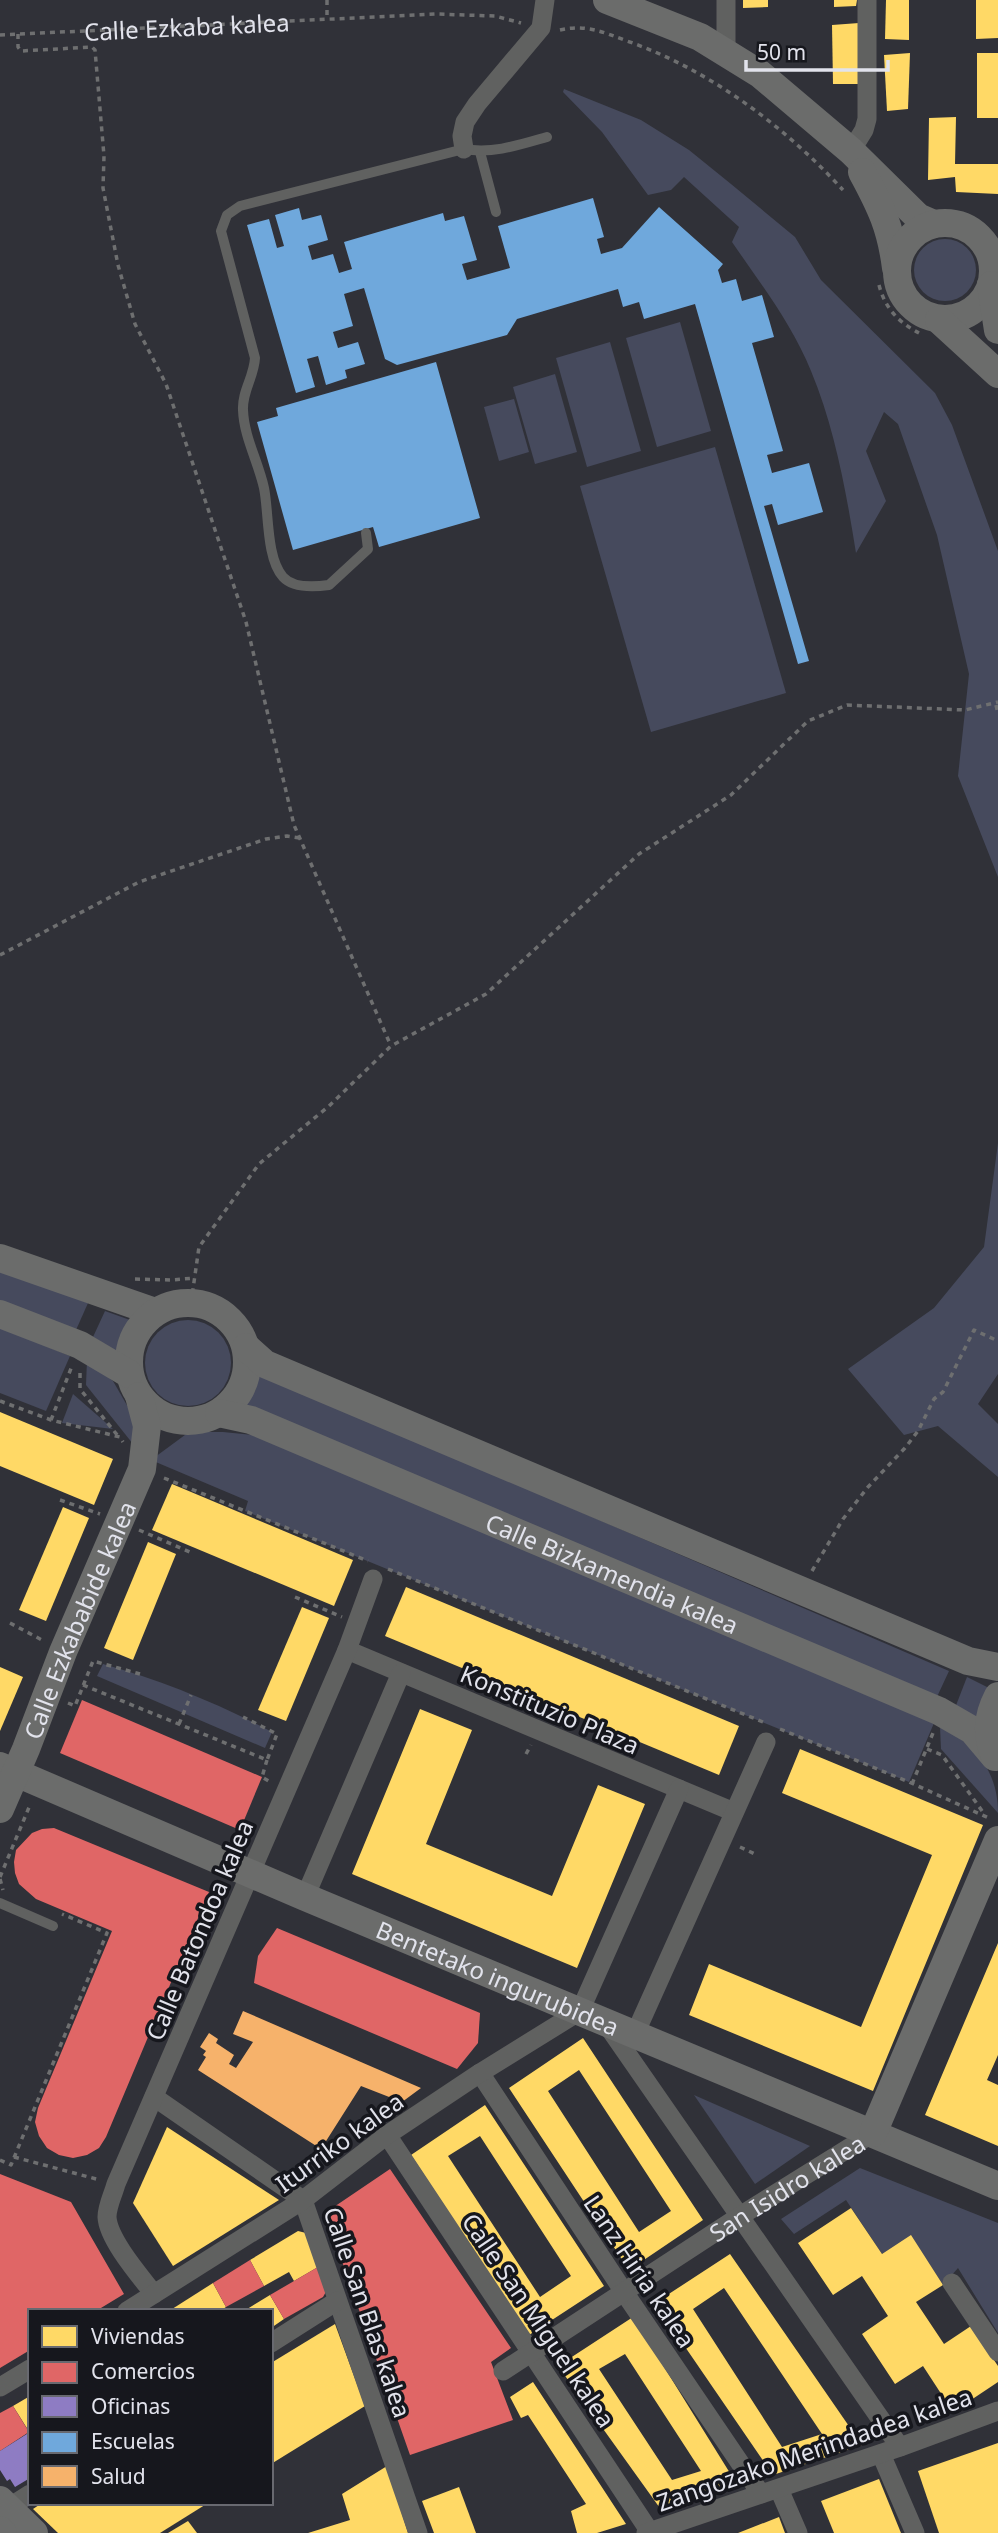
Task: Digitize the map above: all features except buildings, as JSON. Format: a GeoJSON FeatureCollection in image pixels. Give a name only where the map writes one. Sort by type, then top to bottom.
{"type":"FeatureCollection","features":[{"type":"Feature","properties":{"kind":"main road"},"geometry":{"type":"LineString","coordinates":[[607,0],[700,37],[726,52],[781,90],[851,151],[918,217],[934,224]]}},
{"type":"Feature","properties":{"kind":"main road"},"geometry":{"type":"LineString","coordinates":[[851,151],[886,219],[892,240],[897,281],[912,307],[924,316],[939,320],[955,319],[970,313],[982,303],[994,276]]}},
{"type":"Feature","properties":{"kind":"main road"},"geometry":{"type":"LineString","coordinates":[[897,281],[896,268],[904,245],[922,228],[950,223],[989,234],[988,248],[994,276],[998,330]]}},
{"type":"Feature","properties":{"kind":"main road"},"geometry":{"type":"LineString","coordinates":[[939,320],[998,374]]}},
{"type":"Feature","properties":{"kind":"main road"},"geometry":{"type":"LineString","coordinates":[[0,1258],[155,1312]]}},
{"type":"Feature","properties":{"kind":"main road"},"geometry":{"type":"LineString","coordinates":[[0,1314],[80,1345],[134,1385],[152,1410],[169,1419],[187,1422],[204,1420],[219,1413],[233,1401],[243,1385],[247,1366],[246,1348],[238,1330],[226,1316],[210,1307],[193,1290],[155,1312],[142,1324],[133,1339],[128,1356],[134,1385]]}},
{"type":"Feature","properties":{"kind":"main road"},"geometry":{"type":"LineString","coordinates":[[246,1348],[265,1364],[968,1661],[998,1667]]}},
{"type":"Feature","properties":{"kind":"main road","name":"Calle Ezkababide kalea"},"geometry":{"type":"LineString","coordinates":[[0,1810],[18,1774],[63,1652],[142,1469],[147,1426],[134,1385]]}},
{"type":"Feature","properties":{"kind":"main road","name":"Calle Bizkamendia kalea"},"geometry":{"type":"LineString","coordinates":[[219,1413],[251,1420],[939,1711],[972,1730],[996,1758]]}},
{"type":"Feature","properties":{"kind":"main road","name":"Calle Ezkababide kalea"},"geometry":{"type":"LineString","coordinates":[[142,1469],[187,1422]]}},
{"type":"Feature","properties":{"kind":"main road"},"geometry":{"type":"LineString","coordinates":[[996,1758],[988,1736],[989,1716],[998,1696]]}},
{"type":"Feature","properties":{"kind":"main road","name":"Bentetako ingurubidea"},"geometry":{"type":"LineString","coordinates":[[18,1774],[305,1897],[998,2186]]}},
{"type":"Feature","properties":{"kind":"main road","name":"San Isidro kalea"},"geometry":{"type":"LineString","coordinates":[[873,2133],[992,1828]]}},
{"type":"Feature","properties":{"kind":"main road"},"geometry":{"type":"LineString","coordinates":[[7,2514],[34,2533]]}},
{"type":"Feature","properties":{"kind":"street"},"geometry":{"type":"LineString","coordinates":[[472,150],[461,136],[465,122],[541,28],[545,0]]}},
{"type":"Feature","properties":{"kind":"street"},"geometry":{"type":"LineString","coordinates":[[726,0],[726,52]]}},
{"type":"Feature","properties":{"kind":"street"},"geometry":{"type":"LineString","coordinates":[[851,151],[864,131],[867,119],[867,0]]}},
{"type":"Feature","properties":{"kind":"street","name":"Calle Batondoa kalea"},"geometry":{"type":"LineString","coordinates":[[154,2294],[111,2233],[107,2220],[108,2210],[116,2185],[347,1650],[374,1569]]}},
{"type":"Feature","properties":{"kind":"street","name":"Konstituzio Plaza"},"geometry":{"type":"LineString","coordinates":[[347,1650],[734,1812]]}},
{"type":"Feature","properties":{"kind":"street"},"geometry":{"type":"LineString","coordinates":[[305,1897],[401,1674]]}},
{"type":"Feature","properties":{"kind":"street"},"geometry":{"type":"LineString","coordinates":[[635,2034],[770,1731]]}},
{"type":"Feature","properties":{"kind":"street"},"geometry":{"type":"LineString","coordinates":[[679,1789],[592,2016],[740,2216],[890,2450],[915,2533]]}},
{"type":"Feature","properties":{"kind":"street","name":"Iturriko kalea"},"geometry":{"type":"LineString","coordinates":[[130,2309],[303,2200],[387,2135],[480,2073],[592,2016]]}},
{"type":"Feature","properties":{"kind":"street","name":"Lanz Hiria kalea"},"geometry":{"type":"LineString","coordinates":[[480,2073],[624,2292],[798,2533]]}},
{"type":"Feature","properties":{"kind":"street","name":"Calle San Blas kalea"},"geometry":{"type":"LineString","coordinates":[[154,2097],[303,2200],[418,2533]]}},
{"type":"Feature","properties":{"kind":"street","name":"San Isidro kalea"},"geometry":{"type":"LineString","coordinates":[[503,2371],[740,2216],[873,2133]]}},
{"type":"Feature","properties":{"kind":"street","name":"Calle San Miguel kalea"},"geometry":{"type":"LineString","coordinates":[[387,2135],[530,2352],[657,2531]]}},
{"type":"Feature","properties":{"kind":"street"},"geometry":{"type":"LineString","coordinates":[[951,2283],[998,2352]]}},
{"type":"Feature","properties":{"kind":"street"},"geometry":{"type":"LineString","coordinates":[[273,2342],[337,2301]]}},
{"type":"Feature","properties":{"kind":"street"},"geometry":{"type":"LineString","coordinates":[[0,2387],[28,2371]]}},
{"type":"Feature","properties":{"kind":"street","name":"Zangozako Merindadea kalea"},"geometry":{"type":"LineString","coordinates":[[657,2531],[998,2411]]}},
{"type":"Feature","properties":{"kind":"lane"},"geometry":{"type":"LineString","coordinates":[[366,533],[368,550],[329,585],[288,582],[280,574],[268,537],[263,486],[246,432],[242,408],[254,373],[255,358],[221,231],[227,215],[240,206],[472,150],[504,149],[547,137]]}},
{"type":"Feature","properties":{"kind":"lane"},"geometry":{"type":"LineString","coordinates":[[472,150],[496,212]]}},
{"type":"Feature","properties":{"kind":"lane"},"geometry":{"type":"LineString","coordinates":[[0,1903],[53,1926]]}},
{"type":"Feature","properties":{"kind":"path"},"geometry":{"type":"LineString","coordinates":[[327,0],[327,20]]}},
{"type":"Feature","properties":{"kind":"path","name":"Calle Ezkaba kalea"},"geometry":{"type":"LineString","coordinates":[[0,35],[464,15],[495,16],[524,23]]}},
{"type":"Feature","properties":{"kind":"path"},"geometry":{"type":"LineString","coordinates":[[549,29],[577,26],[596,29],[677,61],[732,93],[790,140]]}},
{"type":"Feature","properties":{"kind":"path"},"geometry":{"type":"LineString","coordinates":[[18,34],[18,47],[21,51],[92,47],[95,50],[104,156],[103,188],[118,265],[135,324],[166,384],[246,622],[294,825],[391,1046]]}},
{"type":"Feature","properties":{"kind":"path"},"geometry":{"type":"LineString","coordinates":[[104,1294],[110,1276],[159,1280],[193,1290],[199,1247],[258,1164],[329,1106],[391,1046],[485,994],[639,854],[731,795],[808,721],[847,705],[965,710],[997,704],[998,714]]}},
{"type":"Feature","properties":{"kind":"path"},"geometry":{"type":"LineString","coordinates":[[0,955],[139,882],[266,839],[287,835],[300,838]]}},
{"type":"Feature","properties":{"kind":"path"},"geometry":{"type":"LineString","coordinates":[[814,1566],[859,1498],[918,1431],[934,1399],[943,1392],[974,1330],[998,1342]]}},
{"type":"Feature","properties":{"kind":"path"},"geometry":{"type":"LineString","coordinates":[[51,1420],[80,1345]]}},
{"type":"Feature","properties":{"kind":"path"},"geometry":{"type":"LineString","coordinates":[[80,1345],[80,1389],[120,1437],[142,1469],[374,1569],[770,1731],[912,1784],[992,1828]]}},
{"type":"Feature","properties":{"kind":"path"},"geometry":{"type":"LineString","coordinates":[[0,1401],[51,1420],[120,1437]]}},
{"type":"Feature","properties":{"kind":"path"},"geometry":{"type":"LineString","coordinates":[[60,1500],[120,1521],[192,1553]]}},
{"type":"Feature","properties":{"kind":"path"},"geometry":{"type":"LineString","coordinates":[[295,1597],[356,1623]]}},
{"type":"Feature","properties":{"kind":"path"},"geometry":{"type":"LineString","coordinates":[[10,1623],[63,1652]]}},
{"type":"Feature","properties":{"kind":"path"},"geometry":{"type":"LineString","coordinates":[[93,1661],[139,1674]]}},
{"type":"Feature","properties":{"kind":"path"},"geometry":{"type":"LineString","coordinates":[[83,1685],[267,1760],[277,1734],[243,1717]]}},
{"type":"Feature","properties":{"kind":"path"},"geometry":{"type":"LineString","coordinates":[[179,1724],[191,1695]]}},
{"type":"Feature","properties":{"kind":"path"},"geometry":{"type":"LineString","coordinates":[[912,1784],[936,1724]]}},
{"type":"Feature","properties":{"kind":"path"},"geometry":{"type":"LineString","coordinates":[[927,1749],[942,1755],[992,1828]]}},
{"type":"Feature","properties":{"kind":"path"},"geometry":{"type":"LineString","coordinates":[[14,1894],[2,1890],[0,1878],[18,1774]]}},
{"type":"Feature","properties":{"kind":"path"},"geometry":{"type":"LineString","coordinates":[[992,1828],[998,1822]]}},
{"type":"Feature","properties":{"kind":"path"},"geometry":{"type":"LineString","coordinates":[[0,2160],[11,2165],[107,1933],[61,1914]]}},
{"type":"Feature","properties":{"kind":"path"},"geometry":{"type":"LineString","coordinates":[[14,2157],[116,2185]]}},
{"type":"Feature","properties":{"kind":"shaded area"},"geometry":{"type":"Polygon","coordinates":[[[564,89],[641,120],[689,150],[731,184],[795,237],[821,280],[935,393],[952,425],[998,551],[998,877],[958,776],[969,674],[937,535],[898,424],[884,412],[866,451],[886,501],[856,553],[839,461],[827,415],[795,337],[732,242],[739,227],[684,177],[671,190],[648,195],[602,132],[563,92],[564,89]]]}},
{"type":"Feature","properties":{"kind":"shaded area"},"geometry":{"type":"Polygon","coordinates":[[[939,239],[951,239],[967,248],[974,258],[974,282],[967,292],[951,301],[939,301],[928,296],[919,287],[914,276],[914,264],[919,253],[928,244],[939,239]]]}},
{"type":"Feature","properties":{"kind":"shaded area"},"geometry":{"type":"Polygon","coordinates":[[[680,322],[711,431],[657,447],[626,338],[680,322]]]}},
{"type":"Feature","properties":{"kind":"shaded area"},"geometry":{"type":"Polygon","coordinates":[[[610,342],[641,451],[587,467],[556,358],[610,342]]]}},
{"type":"Feature","properties":{"kind":"shaded area"},"geometry":{"type":"Polygon","coordinates":[[[555,374],[577,452],[535,464],[513,387],[555,374]]]}},
{"type":"Feature","properties":{"kind":"shaded area"},"geometry":{"type":"Polygon","coordinates":[[[514,399],[529,452],[499,461],[484,407],[514,399]]]}},
{"type":"Feature","properties":{"kind":"shaded area"},"geometry":{"type":"Polygon","coordinates":[[[715,447],[786,693],[651,732],[580,486],[715,447]]]}},
{"type":"Feature","properties":{"kind":"shaded area"},"geometry":{"type":"Polygon","coordinates":[[[998,1143],[998,1374],[978,1404],[998,1424],[998,1477],[938,1426],[904,1435],[848,1369],[934,1308],[984,1247],[998,1143]]]}},
{"type":"Feature","properties":{"kind":"shaded area"},"geometry":{"type":"Polygon","coordinates":[[[0,1268],[88,1303],[76,1330],[0,1304],[0,1268]]]}},
{"type":"Feature","properties":{"kind":"shaded area"},"geometry":{"type":"Polygon","coordinates":[[[105,1311],[130,1320],[120,1336],[116,1351],[93,1337],[105,1311]]]}},
{"type":"Feature","properties":{"kind":"shaded area"},"geometry":{"type":"Polygon","coordinates":[[[180,1320],[196,1320],[219,1332],[228,1346],[231,1363],[228,1380],[219,1394],[196,1406],[180,1406],[164,1399],[152,1387],[145,1371],[145,1355],[152,1339],[164,1327],[180,1320]]]}},
{"type":"Feature","properties":{"kind":"shaded area"},"geometry":{"type":"Polygon","coordinates":[[[0,1327],[70,1356],[46,1411],[0,1393],[0,1327]]]}},
{"type":"Feature","properties":{"kind":"shaded area"},"geometry":{"type":"Polygon","coordinates":[[[87,1360],[113,1381],[136,1421],[137,1449],[86,1385],[87,1360]]]}},
{"type":"Feature","properties":{"kind":"shaded area"},"geometry":{"type":"Polygon","coordinates":[[[259,1373],[949,1671],[936,1699],[246,1405],[255,1391],[259,1373]]]}},
{"type":"Feature","properties":{"kind":"shaded area"},"geometry":{"type":"Polygon","coordinates":[[[73,1394],[113,1429],[62,1423],[73,1394]]]}},
{"type":"Feature","properties":{"kind":"shaded area"},"geometry":{"type":"Polygon","coordinates":[[[189,1432],[253,1435],[934,1723],[909,1782],[245,1511],[248,1501],[151,1460],[189,1432]]]}},
{"type":"Feature","properties":{"kind":"shaded area"},"geometry":{"type":"Polygon","coordinates":[[[103,1664],[189,1694],[272,1732],[265,1748],[97,1676],[103,1664]]]}},
{"type":"Feature","properties":{"kind":"shaded area"},"geometry":{"type":"Polygon","coordinates":[[[967,1677],[989,1688],[976,1719],[955,1708],[967,1677]]]}},
{"type":"Feature","properties":{"kind":"shaded area"},"geometry":{"type":"Polygon","coordinates":[[[940,1727],[964,1742],[982,1761],[994,1785],[998,1813],[941,1749],[940,1727]]]}},
{"type":"Feature","properties":{"kind":"shaded area"},"geometry":{"type":"Polygon","coordinates":[[[694,2095],[810,2146],[755,2184],[694,2095]]]}},
{"type":"Feature","properties":{"kind":"shaded area"},"geometry":{"type":"Polygon","coordinates":[[[860,2168],[998,2223],[998,2333],[958,2268],[943,2285],[911,2236],[882,2254],[846,2200],[794,2234],[781,2219],[860,2168]]]}}]}
